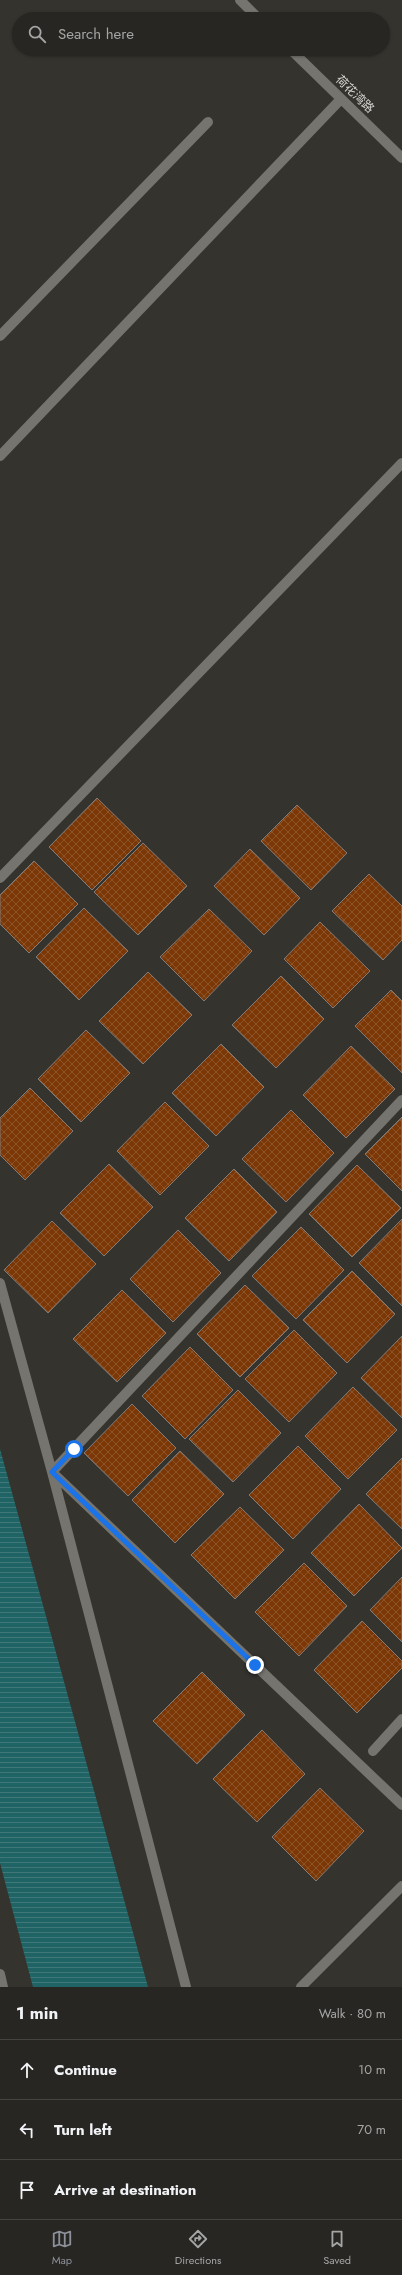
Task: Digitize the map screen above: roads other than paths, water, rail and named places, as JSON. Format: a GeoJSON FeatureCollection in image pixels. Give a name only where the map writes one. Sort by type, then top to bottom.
{"type":"FeatureCollection","features":[{"type":"Feature","properties":{"kind":"street"},"geometry":{"type":"LineString","coordinates":[[240,0],[252,12]]}},
{"type":"Feature","properties":{"kind":"street","name":"荷花湾路"},"geometry":{"type":"LineString","coordinates":[[297,56],[402,158]]}},
{"type":"Feature","properties":{"kind":"street"},"geometry":{"type":"LineString","coordinates":[[0,456],[341,98]]}},
{"type":"Feature","properties":{"kind":"street"},"geometry":{"type":"LineString","coordinates":[[0,336],[208,122]]}},
{"type":"Feature","properties":{"kind":"street"},"geometry":{"type":"LineString","coordinates":[[0,878],[402,462]]}},
{"type":"Feature","properties":{"kind":"street"},"geometry":{"type":"LineString","coordinates":[[52,1472],[402,1100]]}},
{"type":"Feature","properties":{"kind":"street"},"geometry":{"type":"LineString","coordinates":[[0,1283],[52,1472],[186,1987]]}},
{"type":"Feature","properties":{"kind":"street"},"geometry":{"type":"LineString","coordinates":[[52,1472],[402,1805]]}},
{"type":"Feature","properties":{"kind":"street"},"geometry":{"type":"LineString","coordinates":[[373,1751],[402,1719]]}},
{"type":"Feature","properties":{"kind":"street"},"geometry":{"type":"LineString","coordinates":[[301,1987],[402,1886]]}},
{"type":"Feature","properties":{"kind":"street"},"geometry":{"type":"LineString","coordinates":[[0,1974],[4,1987]]}},
{"type":"Feature","properties":{"kind":"water"},"geometry":{"type":"Polygon","coordinates":[[[0,1449],[148,1987],[33,1987],[0,1863],[0,1449]]]}}]}
